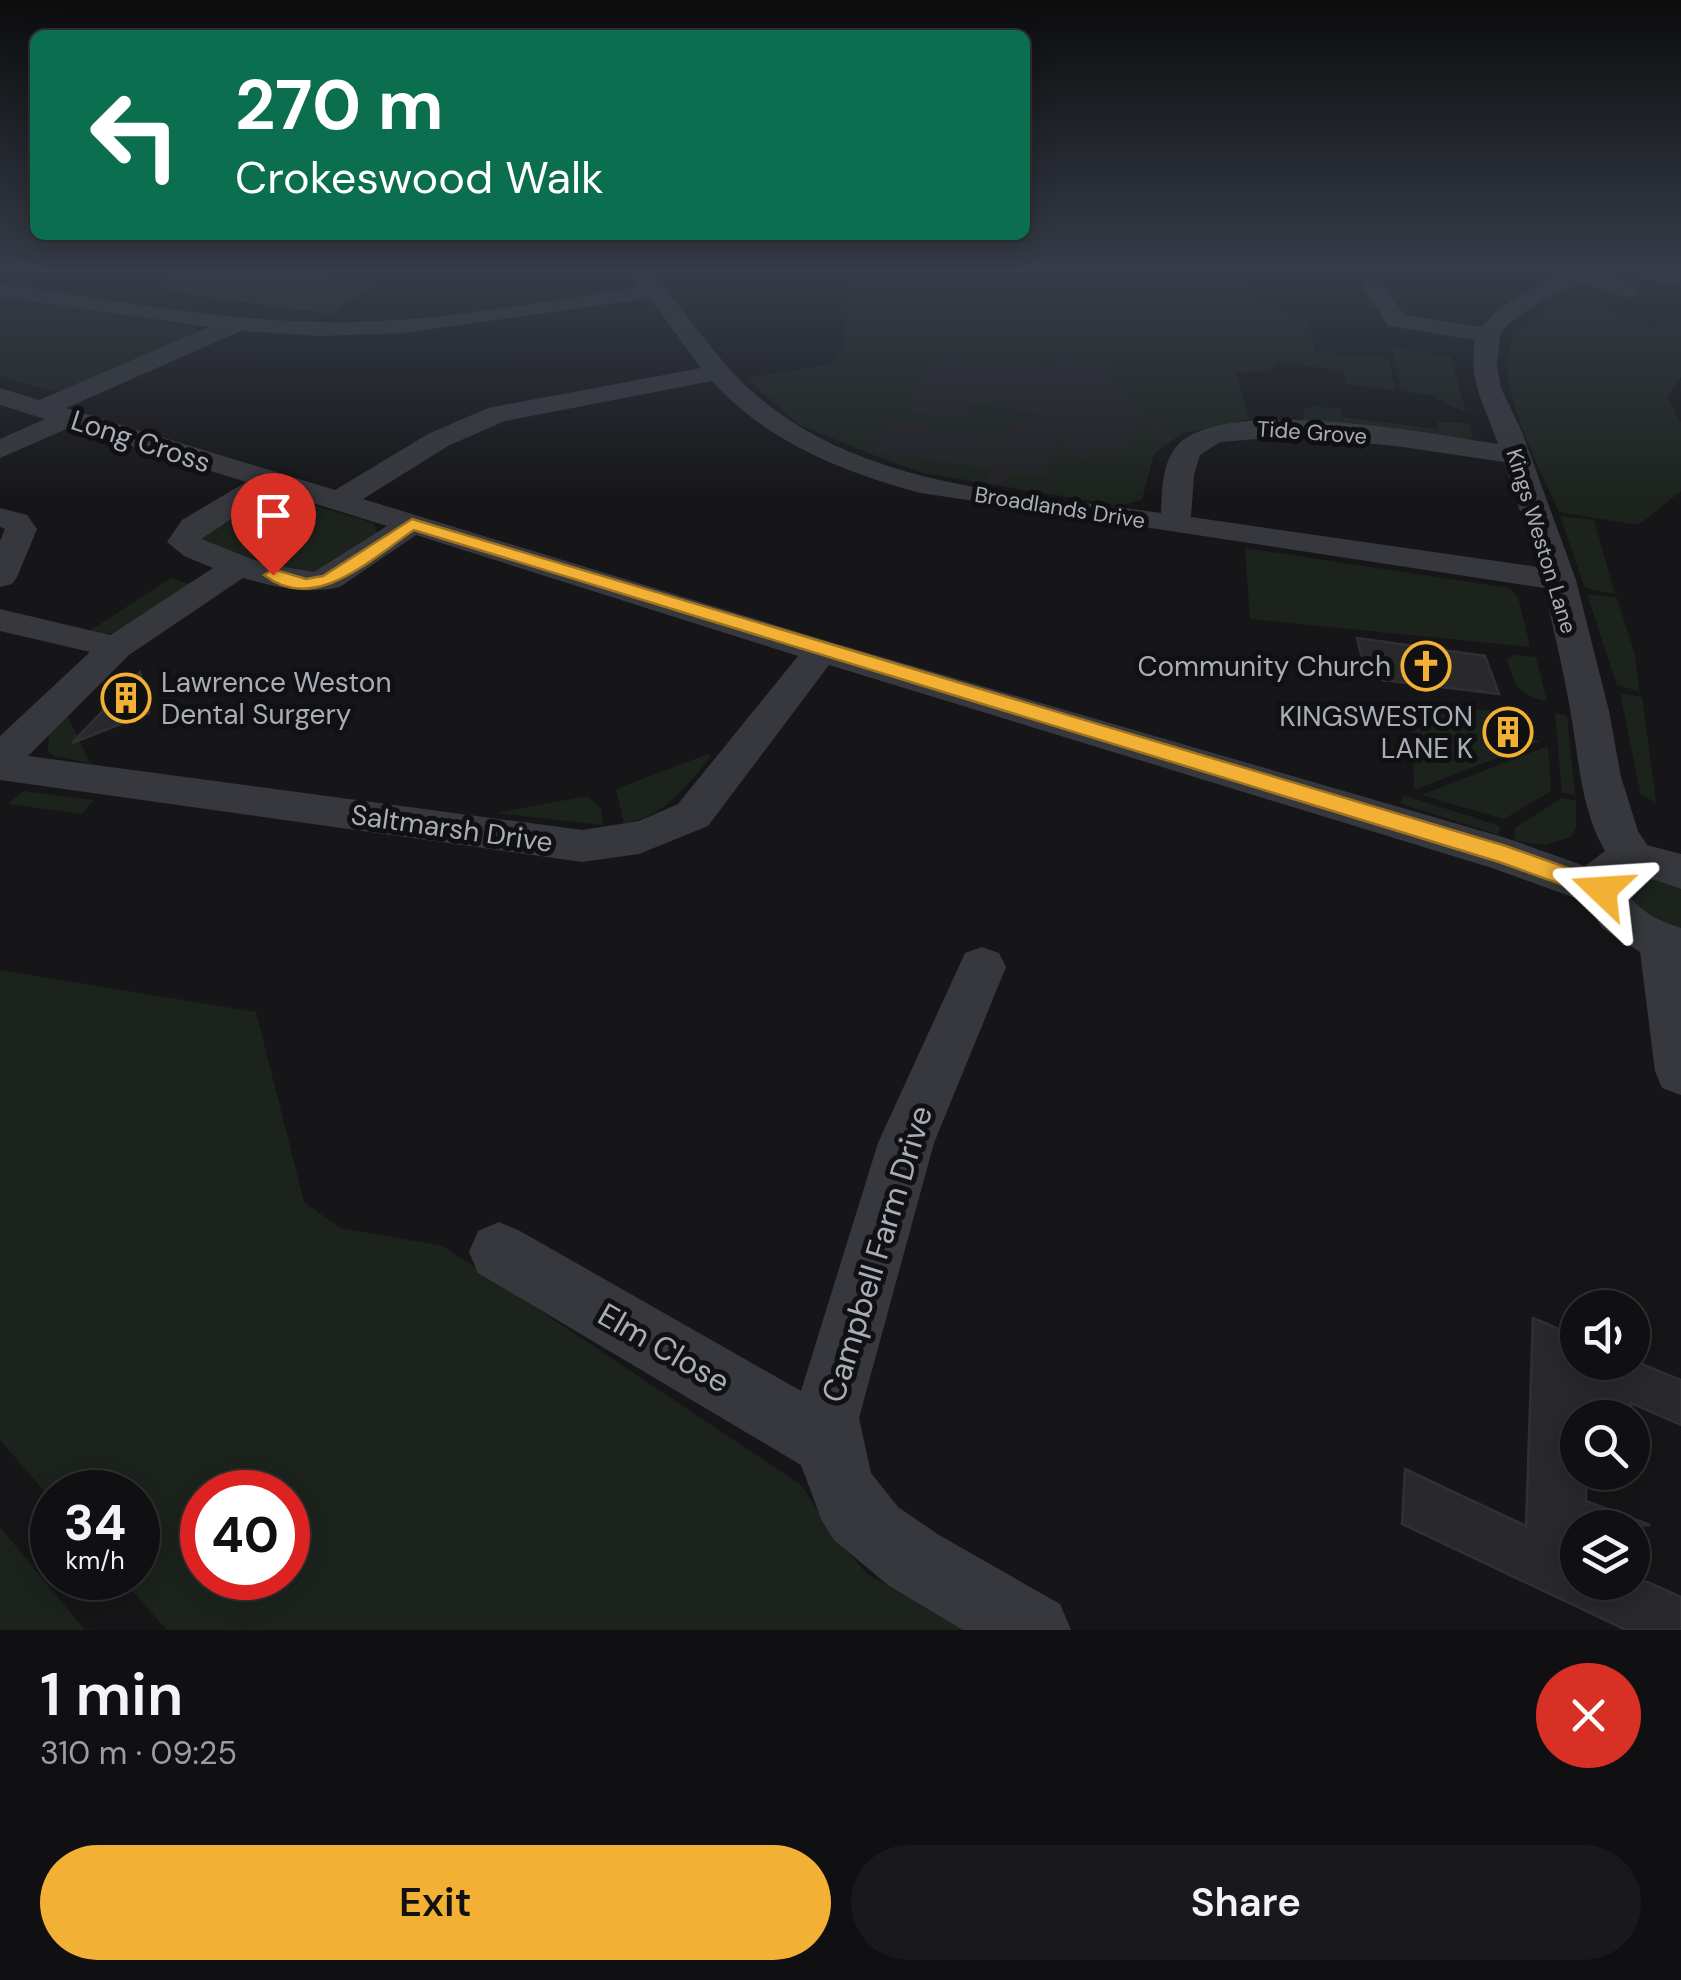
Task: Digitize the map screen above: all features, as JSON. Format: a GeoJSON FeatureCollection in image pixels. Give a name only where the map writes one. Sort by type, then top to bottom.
{"type":"FeatureCollection","features":[{"type":"Feature","properties":{"kind":"street"},"geometry":{"type":"LineString","coordinates":[[0,450],[55,414],[188,348]]}},
{"type":"Feature","properties":{"kind":"street","name":"Broadlands Drive"},"geometry":{"type":"LineString","coordinates":[[699,348],[718,372],[776,426],[881,472],[963,493],[1559,580]]}},
{"type":"Feature","properties":{"kind":"street","name":"Kings Weston Lane"},"geometry":{"type":"LineString","coordinates":[[1486,348],[1488,388],[1559,580],[1590,711],[1600,777],[1618,835],[1618,875]]}},
{"type":"Feature","properties":{"kind":"street"},"geometry":{"type":"LineString","coordinates":[[339,501],[446,435],[498,414],[718,372]]}},
{"type":"Feature","properties":{"kind":"street","name":"Long Cross"},"geometry":{"type":"LineString","coordinates":[[0,396],[821,651],[1506,855],[1618,875],[1681,872]]}},
{"type":"Feature","properties":{"kind":"street","name":"Tide Grove"},"geometry":{"type":"LineString","coordinates":[[1175,525],[1189,449],[1230,430],[1304,428],[1515,455]]}},
{"type":"Feature","properties":{"kind":"street"},"geometry":{"type":"LineString","coordinates":[[269,481],[193,527],[183,538],[186,546],[305,584],[319,583],[412,524]]}},
{"type":"Feature","properties":{"kind":"street"},"geometry":{"type":"LineString","coordinates":[[0,517],[16,522],[21,534],[0,577]]}},
{"type":"Feature","properties":{"kind":"street"},"geometry":{"type":"LineString","coordinates":[[0,763],[116,646],[241,565]]}},
{"type":"Feature","properties":{"kind":"street"},"geometry":{"type":"LineString","coordinates":[[0,620],[116,646]]}},
{"type":"Feature","properties":{"kind":"street","name":"Saltmarsh Drive"},"geometry":{"type":"LineString","coordinates":[[0,763],[582,846],[616,844],[668,829],[693,814],[821,651]]}},
{"type":"Feature","properties":{"kind":"street"},"geometry":{"type":"LineString","coordinates":[[1618,875],[1623,919],[1672,945],[1681,1071]]}},
{"type":"Feature","properties":{"kind":"street","name":"Campbell Farm Drive"},"geometry":{"type":"LineString","coordinates":[[982,967],[906,1144],[829,1397],[829,1444],[842,1487],[875,1536],[1034,1630]]}},
{"type":"Feature","properties":{"kind":"street","name":"Elm Close"},"geometry":{"type":"LineString","coordinates":[[499,1252],[829,1444]]}},
{"type":"Feature","properties":{"kind":"shaded area"},"geometry":{"type":"Polygon","coordinates":[[[0,348],[163,348],[70,389],[52,391],[0,376],[0,348]]]}},
{"type":"Feature","properties":{"kind":"shaded area"},"geometry":{"type":"Polygon","coordinates":[[[841,348],[1229,348],[1249,419],[1183,433],[1154,453],[1142,499],[1121,506],[924,473],[797,424],[748,379],[830,364],[841,348]]]}},
{"type":"Feature","properties":{"kind":"shaded area"},"geometry":{"type":"Polygon","coordinates":[[[841,348],[1314,348],[1315,352],[1389,358],[1395,390],[1346,384],[1343,370],[1279,362],[1265,371],[1236,372],[1249,419],[1175,438],[1106,378],[1109,361],[1058,355],[1053,368],[937,355],[908,412],[963,419],[970,404],[1040,413],[997,436],[888,422],[872,452],[991,468],[984,483],[924,473],[797,424],[748,378],[830,364],[841,348]]]}},
{"type":"Feature","properties":{"kind":"shaded area"},"geometry":{"type":"Polygon","coordinates":[[[1391,348],[1451,357],[1466,413],[1430,395],[1401,391],[1391,348]]]}},
{"type":"Feature","properties":{"kind":"shaded area"},"geometry":{"type":"Polygon","coordinates":[[[1510,348],[1681,348],[1681,377],[1667,397],[1681,423],[1681,491],[1638,525],[1559,512],[1513,401],[1507,357],[1510,348]]]}},
{"type":"Feature","properties":{"kind":"shaded area"},"geometry":{"type":"Polygon","coordinates":[[[1315,406],[1341,409],[1342,417],[1438,429],[1437,422],[1469,423],[1473,437],[1468,441],[1304,423],[1304,410],[1315,406]]]}},
{"type":"Feature","properties":{"kind":"shaded area"},"geometry":{"type":"Polygon","coordinates":[[[1136,413],[1169,443],[1154,454],[1142,499],[1121,506],[1001,485],[1010,473],[1046,477],[1060,441],[1067,441],[1063,457],[1092,461],[1096,448],[1131,448],[1136,413]]]}},
{"type":"Feature","properties":{"kind":"shaded area"},"geometry":{"type":"Polygon","coordinates":[[[280,495],[373,523],[377,529],[375,540],[332,570],[300,575],[202,540],[201,536],[263,497],[280,495]]]}},
{"type":"Feature","properties":{"kind":"shaded area"},"geometry":{"type":"Polygon","coordinates":[[[1560,516],[1594,520],[1615,594],[1585,588],[1560,516]]]}},
{"type":"Feature","properties":{"kind":"shaded area"},"geometry":{"type":"Polygon","coordinates":[[[1245,548],[1509,588],[1518,597],[1530,647],[1250,619],[1245,548]]]}},
{"type":"Feature","properties":{"kind":"shaded area"},"geometry":{"type":"Polygon","coordinates":[[[171,578],[189,584],[115,631],[104,636],[85,634],[171,578]]]}},
{"type":"Feature","properties":{"kind":"shaded area"},"geometry":{"type":"Polygon","coordinates":[[[1587,594],[1617,598],[1635,655],[1639,691],[1617,685],[1587,594]]]}},
{"type":"Feature","properties":{"kind":"shaded area"},"geometry":{"type":"Polygon","coordinates":[[[1515,655],[1536,657],[1547,701],[1519,688],[1507,659],[1515,655]]]}},
{"type":"Feature","properties":{"kind":"shaded area"},"geometry":{"type":"Polygon","coordinates":[[[1620,693],[1642,697],[1656,802],[1641,795],[1620,693]]]}},
{"type":"Feature","properties":{"kind":"shaded area"},"geometry":{"type":"Polygon","coordinates":[[[1413,702],[1494,711],[1502,733],[1541,741],[1414,790],[1413,702]]]}},
{"type":"Feature","properties":{"kind":"shaded area"},"geometry":{"type":"Polygon","coordinates":[[[66,713],[90,763],[54,756],[48,751],[49,734],[66,713]]]}},
{"type":"Feature","properties":{"kind":"shaded area"},"geometry":{"type":"Polygon","coordinates":[[[1555,713],[1567,716],[1575,795],[1562,792],[1555,713]]]}},
{"type":"Feature","properties":{"kind":"shaded area"},"geometry":{"type":"Polygon","coordinates":[[[1548,746],[1551,791],[1504,819],[1421,795],[1548,746]]]}},
{"type":"Feature","properties":{"kind":"shaded area"},"geometry":{"type":"Polygon","coordinates":[[[708,754],[710,757],[673,799],[651,815],[624,824],[616,789],[708,754]]]}},
{"type":"Feature","properties":{"kind":"shaded area"},"geometry":{"type":"Polygon","coordinates":[[[23,791],[94,800],[82,814],[8,804],[23,791]]]}},
{"type":"Feature","properties":{"kind":"shaded area"},"geometry":{"type":"Polygon","coordinates":[[[1403,795],[1500,826],[1499,835],[1401,804],[1403,795]]]}},
{"type":"Feature","properties":{"kind":"shaded area"},"geometry":{"type":"Polygon","coordinates":[[[587,796],[601,809],[603,825],[496,813],[587,796]]]}},
{"type":"Feature","properties":{"kind":"shaded area"},"geometry":{"type":"Polygon","coordinates":[[[1562,798],[1576,801],[1576,828],[1571,837],[1544,845],[1515,841],[1515,828],[1562,798]]]}},
{"type":"Feature","properties":{"kind":"shaded area"},"geometry":{"type":"Polygon","coordinates":[[[1646,876],[1681,888],[1681,931],[1642,916],[1625,889],[1631,879],[1646,876]]]}},
{"type":"Feature","properties":{"kind":"shaded area"},"geometry":{"type":"Polygon","coordinates":[[[0,970],[256,1012],[304,1202],[340,1228],[443,1246],[801,1485],[835,1537],[867,1574],[964,1630],[167,1630],[140,1600],[160,1600],[160,1470],[30,1470],[30,1475],[0,1440],[0,970]]]}},
{"type":"Feature","properties":{"kind":"shaded area"},"geometry":{"type":"Polygon","coordinates":[[[0,1527],[30,1563],[30,1600],[60,1600],[85,1630],[0,1630],[0,1527]]]}},
{"type":"Feature","properties":{"kind":"building","name":"Community Church"},"geometry":{"type":"Polygon","coordinates":[[[1357,638],[1485,656],[1499,694],[1367,678],[1357,638]]]}},
{"type":"Feature","properties":{"kind":"building"},"geometry":{"type":"Polygon","coordinates":[[[140,672],[149,713],[72,743],[140,672]]]}},
{"type":"Feature","properties":{"kind":"building"},"geometry":{"type":"Polygon","coordinates":[[[1533,1318],[1560,1329],[1560,1380],[1650,1380],[1650,1367],[1681,1380],[1681,1425],[1650,1411],[1650,1400],[1560,1400],[1560,1490],[1586,1490],[1586,1501],[1610,1510],[1560,1510],[1560,1599],[1402,1524],[1405,1469],[1526,1526],[1533,1318]]]}},
{"type":"Feature","properties":{"kind":"building"},"geometry":{"type":"Polygon","coordinates":[[[1650,1583],[1681,1597],[1681,1630],[1626,1630],[1563,1600],[1650,1600],[1650,1583]]]}},
{"type":"Feature","properties":{"kind":"place","name":"Community Church"},"geometry":{"type":"Point","coordinates":[1426,666]}},
{"type":"Feature","properties":{"kind":"place","name":"Lawrence Weston Dental Surgery"},"geometry":{"type":"Point","coordinates":[126,698]}},
{"type":"Feature","properties":{"kind":"place","name":"KINGSWESTON LANE K"},"geometry":{"type":"Point","coordinates":[1508,732]}},
{"type":"Feature","properties":{"kind":"route"},"geometry":{"type":"LineString","coordinates":[[273,575],[305,584],[328,580],[412,524],[821,651],[1386,818],[1602,890]]}}]}
